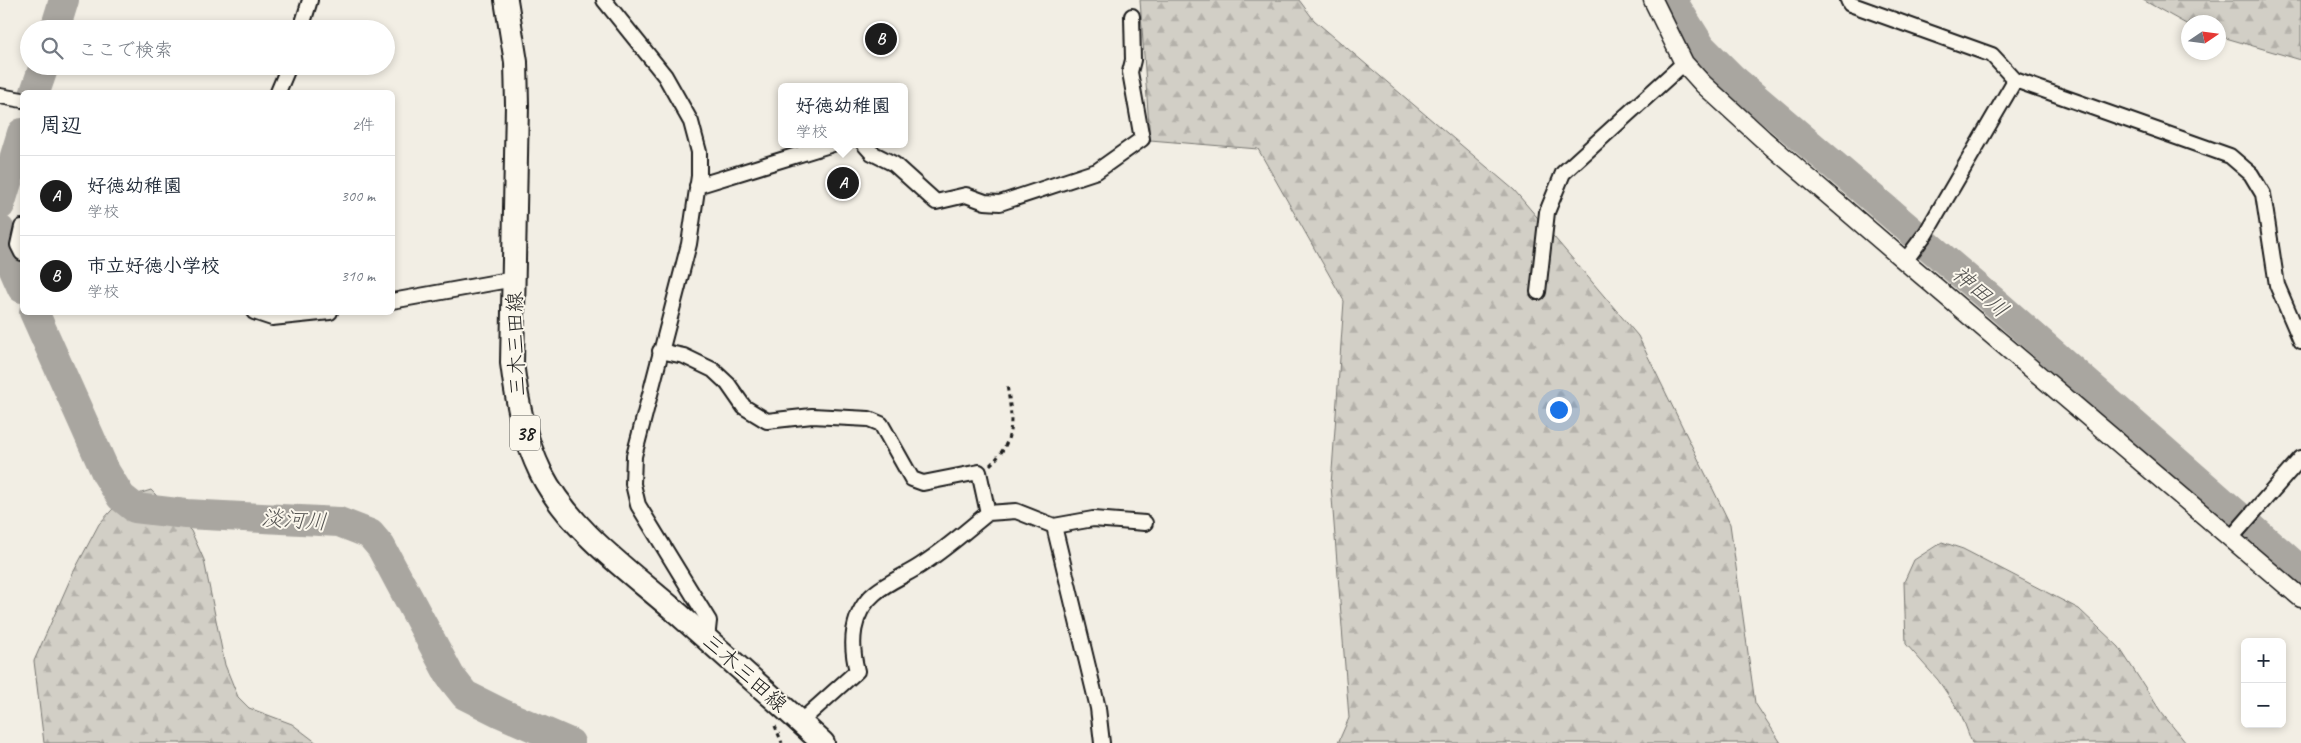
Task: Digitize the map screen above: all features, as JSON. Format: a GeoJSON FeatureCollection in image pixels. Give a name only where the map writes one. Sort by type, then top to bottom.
{"type":"FeatureCollection","features":[{"type":"Feature","properties":{"kind":"main road","name":"三木三田線"},"geometry":{"type":"LineString","coordinates":[[506,0],[516,62],[517,105],[512,363],[517,402],[526,437],[542,474],[566,511],[598,545],[707,639],[822,743]]}},
{"type":"Feature","properties":{"kind":"street"},"geometry":{"type":"LineString","coordinates":[[304,20],[310,0]]}},
{"type":"Feature","properties":{"kind":"street"},"geometry":{"type":"LineString","coordinates":[[604,0],[665,76],[691,122],[699,152],[697,186],[689,244],[634,456],[633,484],[638,505],[709,621],[707,639]]}},
{"type":"Feature","properties":{"kind":"street"},"geometry":{"type":"LineString","coordinates":[[1653,0],[1684,63],[1703,84],[1763,139],[1910,255],[2236,534],[2301,598]]}},
{"type":"Feature","properties":{"kind":"street"},"geometry":{"type":"LineString","coordinates":[[1848,0],[1850,4],[1992,54],[2015,80],[2230,156],[2251,174],[2263,194],[2277,285],[2300,335]]}},
{"type":"Feature","properties":{"kind":"street"},"geometry":{"type":"LineString","coordinates":[[868,148],[872,153],[894,164],[936,202],[966,195],[985,202],[1000,203],[1097,172],[1142,139],[1130,72],[1133,60],[1132,16]]}},
{"type":"Feature","properties":{"kind":"street"},"geometry":{"type":"LineString","coordinates":[[1538,292],[1547,212],[1563,173],[1684,63]]}},
{"type":"Feature","properties":{"kind":"street"},"geometry":{"type":"LineString","coordinates":[[279,90],[285,75]]}},
{"type":"Feature","properties":{"kind":"street"},"geometry":{"type":"LineString","coordinates":[[1910,255],[1926,233],[2015,80]]}},
{"type":"Feature","properties":{"kind":"street"},"geometry":{"type":"LineString","coordinates":[[2,96],[20,100]]}},
{"type":"Feature","properties":{"kind":"street"},"geometry":{"type":"LineString","coordinates":[[697,186],[820,148]]}},
{"type":"Feature","properties":{"kind":"street"},"geometry":{"type":"LineString","coordinates":[[20,236],[18,245],[20,248]]}},
{"type":"Feature","properties":{"kind":"street"},"geometry":{"type":"LineString","coordinates":[[395,300],[514,279]]}},
{"type":"Feature","properties":{"kind":"street"},"geometry":{"type":"LineString","coordinates":[[263,315],[272,318],[316,315]]}},
{"type":"Feature","properties":{"kind":"street"},"geometry":{"type":"LineString","coordinates":[[660,351],[684,356],[712,370],[728,384],[744,407],[767,421],[812,416],[870,419],[881,424],[912,479],[923,483],[979,472],[988,513]]}},
{"type":"Feature","properties":{"kind":"street"},"geometry":{"type":"LineString","coordinates":[[2236,534],[2301,458]]}},
{"type":"Feature","properties":{"kind":"street"},"geometry":{"type":"LineString","coordinates":[[800,722],[857,671],[852,653],[853,628],[861,609],[874,593],[948,547],[988,513],[1016,511],[1054,526],[1093,519],[1145,523]]}},
{"type":"Feature","properties":{"kind":"street"},"geometry":{"type":"LineString","coordinates":[[1054,526],[1098,708],[1102,743]]}},
{"type":"Feature","properties":{"kind":"path"},"geometry":{"type":"LineString","coordinates":[[979,472],[992,464],[1004,450],[1010,435],[1012,418],[1007,385]]}},
{"type":"Feature","properties":{"kind":"green space"},"geometry":{"type":"Polygon","coordinates":[[[1140,0],[1299,0],[1314,20],[1514,190],[1638,336],[1730,524],[1755,703],[1781,743],[1338,743],[1349,718],[1331,485],[1344,301],[1258,149],[1150,140],[1140,0]]]}},
{"type":"Feature","properties":{"kind":"green space"},"geometry":{"type":"Polygon","coordinates":[[[2143,0],[2301,0],[2301,60],[2226,38],[2226,15],[2181,15],[2181,21],[2143,0]]]}},
{"type":"Feature","properties":{"kind":"green space"},"geometry":{"type":"Polygon","coordinates":[[[151,490],[191,531],[204,560],[225,665],[238,697],[249,708],[292,724],[317,743],[44,743],[34,661],[73,573],[99,524],[122,499],[151,490]]]}},
{"type":"Feature","properties":{"kind":"green space"},"geometry":{"type":"Polygon","coordinates":[[[1942,542],[1963,549],[2079,609],[2119,647],[2161,712],[2186,743],[1972,743],[1961,714],[1938,680],[1906,644],[1904,582],[1914,560],[1942,542]]]}},
{"type":"Feature","properties":{"kind":"waterway","name":"淡河川"},"geometry":{"type":"LineString","coordinates":[[58,20],[64,0]]}},
{"type":"Feature","properties":{"kind":"waterway","name":"神田川"},"geometry":{"type":"LineString","coordinates":[[1674,0],[1676,7],[1701,47],[1733,79],[1999,306],[2301,571]]}},
{"type":"Feature","properties":{"kind":"waterway","name":"淡河川"},"geometry":{"type":"LineString","coordinates":[[36,90],[41,75]]}},
{"type":"Feature","properties":{"kind":"waterway","name":"淡河川"},"geometry":{"type":"LineString","coordinates":[[0,205],[20,140]]}},
{"type":"Feature","properties":{"kind":"waterway","name":"淡河川"},"geometry":{"type":"LineString","coordinates":[[0,230],[7,254],[20,283]]}},
{"type":"Feature","properties":{"kind":"waterway","name":"淡河川"},"geometry":{"type":"LineString","coordinates":[[35,315],[106,473],[121,497],[135,508],[186,514],[339,522],[370,534],[381,547],[450,676],[465,695],[570,743]]}},
{"type":"Feature","properties":{"kind":"place","name":"市立好徳小学校"},"geometry":{"type":"Point","coordinates":[881,39]}},
{"type":"Feature","properties":{"kind":"place","name":"好徳幼稚園"},"geometry":{"type":"Point","coordinates":[843,183]}}]}
